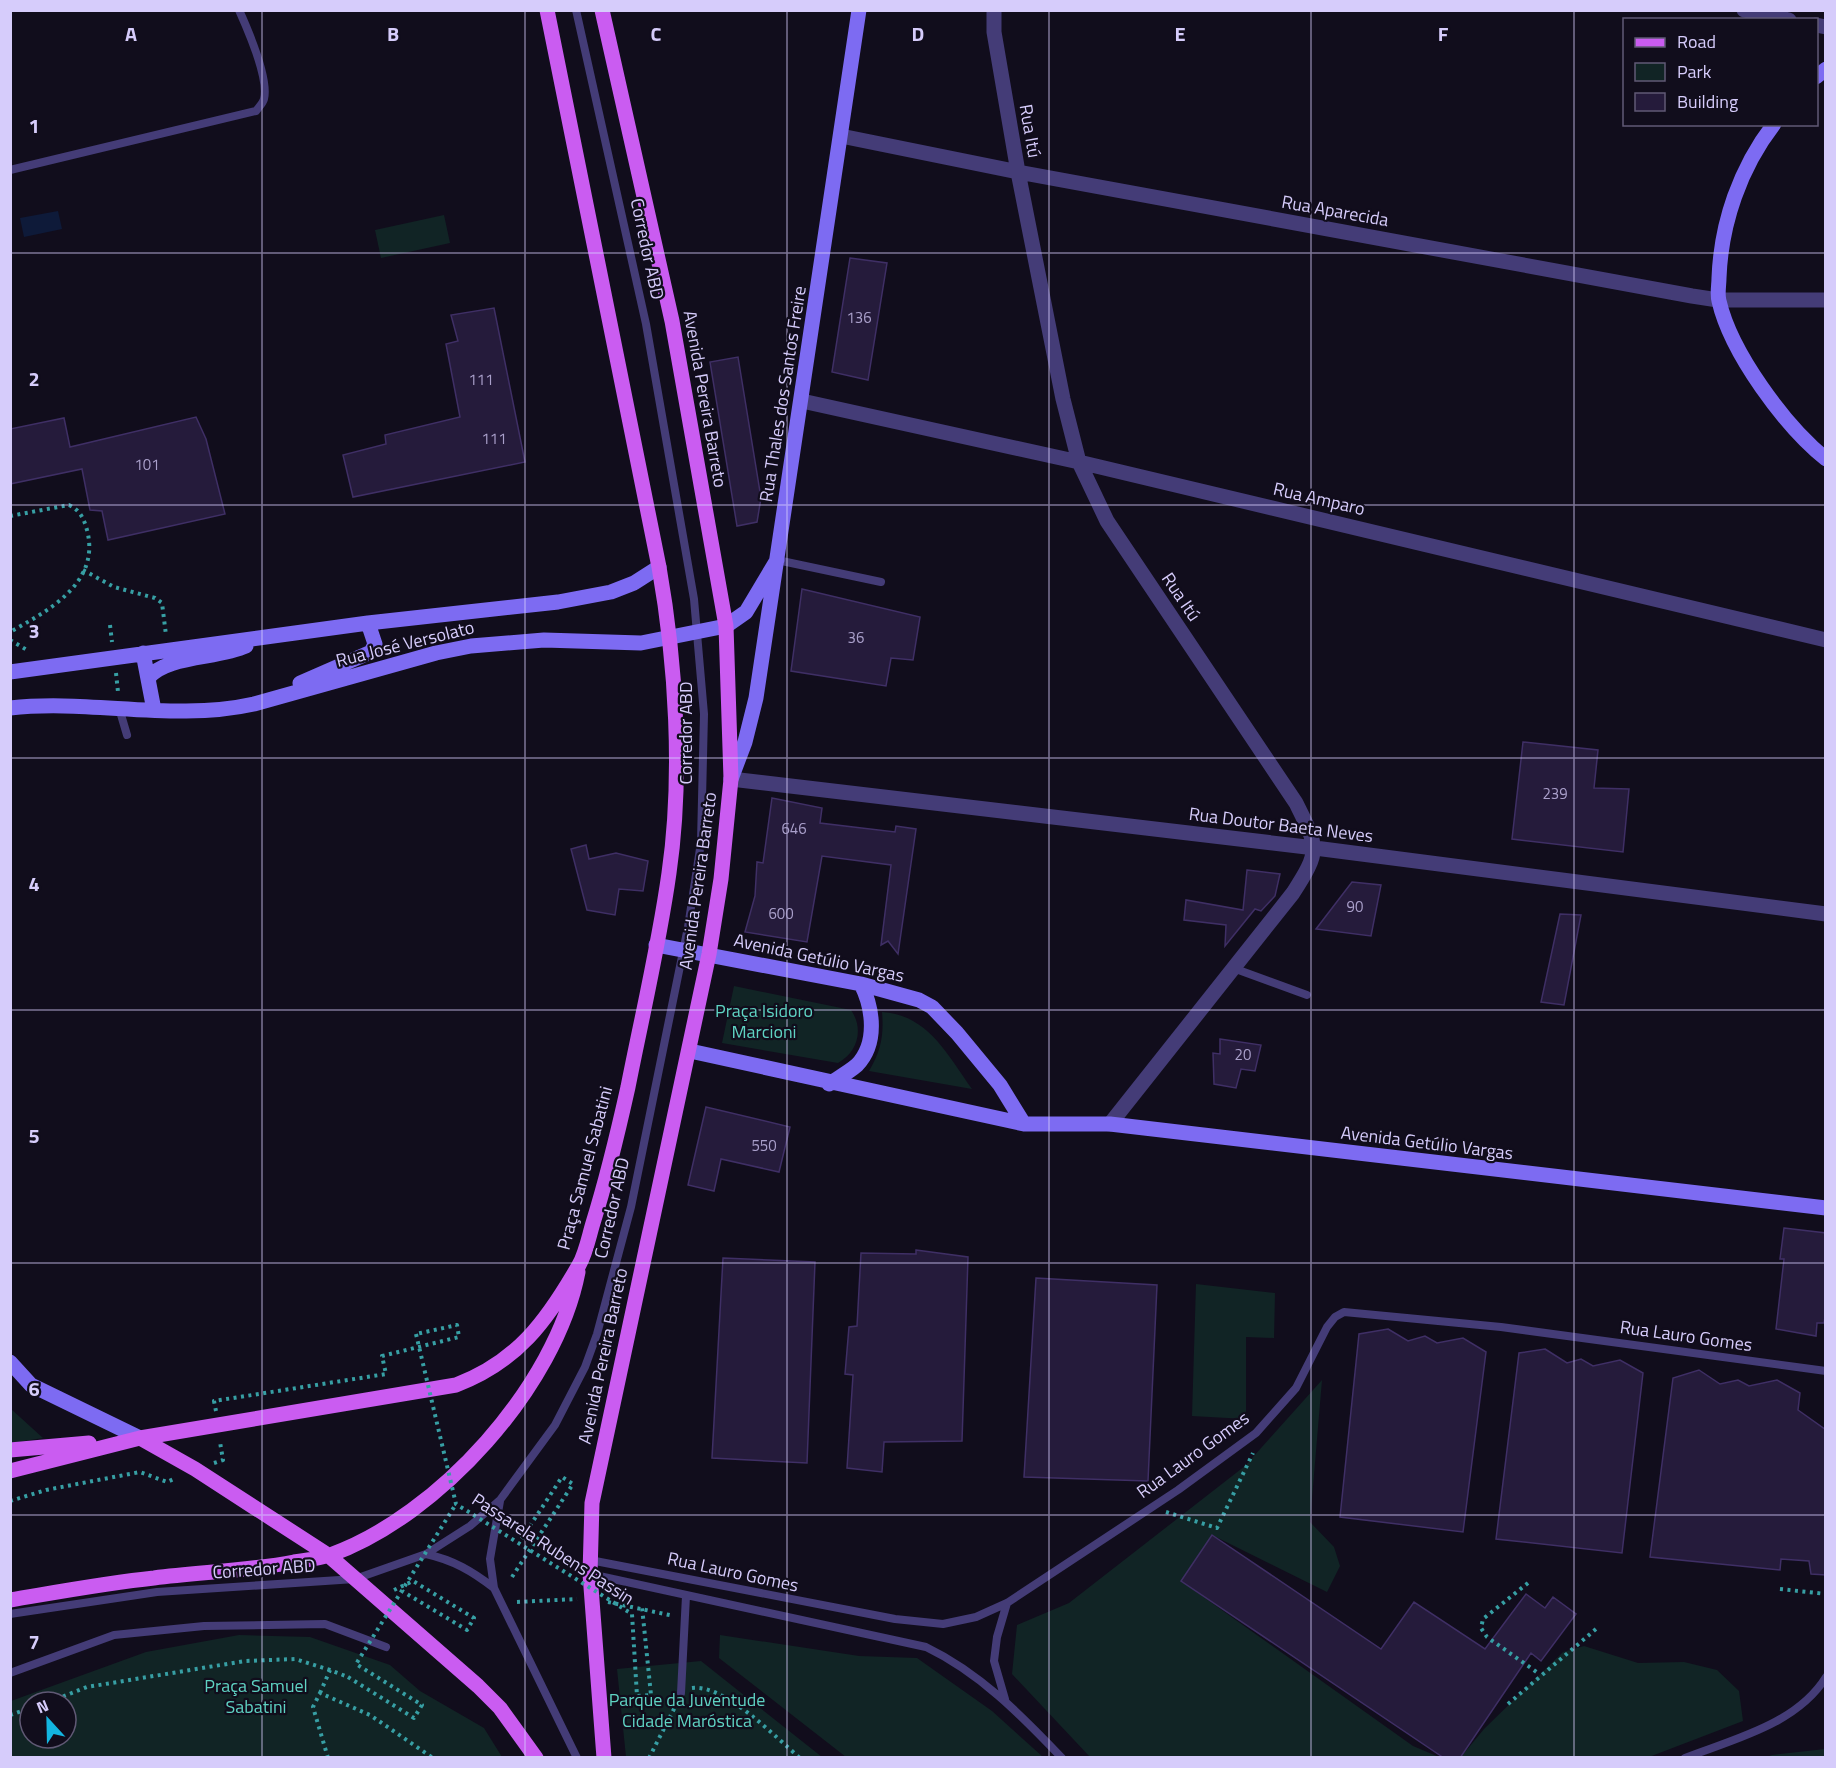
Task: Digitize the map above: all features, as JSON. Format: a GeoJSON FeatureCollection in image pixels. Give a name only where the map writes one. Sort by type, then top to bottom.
{"type":"FeatureCollection","features":[{"type":"Feature","properties":{"kind":"main road","name":"Avenida Pereira Barreto"},"geometry":{"type":"LineString","coordinates":[[547,10],[659,567],[670,639],[674,722],[674,822],[669,872],[656,945]]}},
{"type":"Feature","properties":{"kind":"main road","name":"Avenida Pereira Barreto"},"geometry":{"type":"LineString","coordinates":[[602,10],[672,321],[726,626],[731,779],[721,879],[709,954],[592,1503],[590,1567],[604,1758]]}},
{"type":"Feature","properties":{"kind":"main road","name":"Praça Samuel Sabatini"},"geometry":{"type":"LineString","coordinates":[[10,1471],[140,1438],[456,1385],[483,1375],[513,1354],[536,1332],[580,1263],[603,1193],[622,1116],[656,945]]}},
{"type":"Feature","properties":{"kind":"main road"},"geometry":{"type":"LineString","coordinates":[[10,1600],[155,1578],[247,1571],[328,1555],[357,1543],[403,1516],[470,1460],[520,1400],[540,1370],[561,1331],[574,1296],[580,1263]]}},
{"type":"Feature","properties":{"kind":"main road"},"geometry":{"type":"LineString","coordinates":[[10,1450],[140,1438],[195,1469],[328,1555],[478,1686],[500,1708],[536,1758]]}},
{"type":"Feature","properties":{"kind":"street","name":"Rua Thales dos Santos Freire"},"geometry":{"type":"LineString","coordinates":[[731,779],[745,742],[756,698],[859,10]]}},
{"type":"Feature","properties":{"kind":"street","name":"Rua Itú"},"geometry":{"type":"LineString","coordinates":[[994,10],[994,32],[1018,172],[1063,399],[1079,462],[1107,521],[1296,803],[1315,848]]}},
{"type":"Feature","properties":{"kind":"street"},"geometry":{"type":"LineString","coordinates":[[1744,10],[1780,18]]}},
{"type":"Feature","properties":{"kind":"street"},"geometry":{"type":"LineString","coordinates":[[1772,126],[1759,144],[1731,204],[1719,262],[1718,300],[1735,341],[1765,393],[1808,445],[1826,459]]}},
{"type":"Feature","properties":{"kind":"street","name":"Rua Aparecida"},"geometry":{"type":"LineString","coordinates":[[840,136],[1018,172],[1718,300],[1826,300]]}},
{"type":"Feature","properties":{"kind":"street","name":"Rua Amparo"},"geometry":{"type":"LineString","coordinates":[[802,401],[1079,462],[1826,640]]}},
{"type":"Feature","properties":{"kind":"street","name":"Rua José Versolato"},"geometry":{"type":"LineString","coordinates":[[10,708],[55,704],[154,710],[224,710],[436,653],[482,645],[544,640],[640,643],[670,639],[726,626],[746,612],[777,561]]}},
{"type":"Feature","properties":{"kind":"street","name":"Rua José Versolato"},"geometry":{"type":"LineString","coordinates":[[10,672],[368,623],[585,597],[634,583],[659,567]]}},
{"type":"Feature","properties":{"kind":"street"},"geometry":{"type":"LineString","coordinates":[[283,696],[305,680],[371,652],[375,644],[368,623]]}},
{"type":"Feature","properties":{"kind":"street"},"geometry":{"type":"LineString","coordinates":[[148,678],[161,667],[222,654],[262,638]]}},
{"type":"Feature","properties":{"kind":"street"},"geometry":{"type":"LineString","coordinates":[[143,653],[154,710]]}},
{"type":"Feature","properties":{"kind":"street","name":"Rua Doutor Baeta Neves"},"geometry":{"type":"LineString","coordinates":[[731,779],[1315,848],[1826,914]]}},
{"type":"Feature","properties":{"kind":"street"},"geometry":{"type":"LineString","coordinates":[[1110,1124],[1293,893],[1313,858],[1315,848]]}},
{"type":"Feature","properties":{"kind":"street","name":"Avenida Getúlio Vargas"},"geometry":{"type":"LineString","coordinates":[[656,945],[861,984],[919,1000],[939,1013],[1000,1085],[1024,1124]]}},
{"type":"Feature","properties":{"kind":"street"},"geometry":{"type":"LineString","coordinates":[[829,1084],[858,1064],[868,1042],[872,1018],[868,998],[861,984]]}},
{"type":"Feature","properties":{"kind":"street","name":"Avenida Getúlio Vargas"},"geometry":{"type":"LineString","coordinates":[[690,1051],[829,1084],[1024,1124],[1110,1124],[1826,1208]]}},
{"type":"Feature","properties":{"kind":"street"},"geometry":{"type":"LineString","coordinates":[[10,1362],[32,1385],[140,1438]]}},
{"type":"Feature","properties":{"kind":"lane"},"geometry":{"type":"LineString","coordinates":[[10,170],[256,111],[264,101],[265,89],[253,41],[239,10]]}},
{"type":"Feature","properties":{"kind":"lane","name":"Corredor ABD"},"geometry":{"type":"LineString","coordinates":[[10,1614],[157,1592],[247,1588],[355,1579],[426,1554],[471,1526],[500,1500],[555,1425],[585,1366],[597,1334],[631,1207],[684,950],[700,842],[704,714],[699,633],[638,280],[576,10]]}},
{"type":"Feature","properties":{"kind":"lane"},"geometry":{"type":"LineString","coordinates":[[777,561],[881,582]]}},
{"type":"Feature","properties":{"kind":"lane"},"geometry":{"type":"LineString","coordinates":[[119,708],[127,735]]}},
{"type":"Feature","properties":{"kind":"lane"},"geometry":{"type":"LineString","coordinates":[[1233,968],[1307,995]]}},
{"type":"Feature","properties":{"kind":"lane","name":"Rua Lauro Gomes"},"geometry":{"type":"LineString","coordinates":[[590,1567],[895,1619],[943,1624],[976,1617],[1007,1603],[1151,1508],[1263,1426],[1296,1388],[1327,1327],[1335,1317],[1344,1312],[1501,1327],[1826,1371]]}},
{"type":"Feature","properties":{"kind":"lane","name":"Corredor ABD"},"geometry":{"type":"LineString","coordinates":[[500,1500],[490,1559],[494,1588],[577,1758]]}},
{"type":"Feature","properties":{"kind":"lane"},"geometry":{"type":"LineString","coordinates":[[426,1554],[450,1560],[473,1572],[494,1588]]}},
{"type":"Feature","properties":{"kind":"lane","name":"Rua Lauro Gomes"},"geometry":{"type":"LineString","coordinates":[[590,1567],[686,1596],[911,1642],[949,1658],[1005,1699],[1062,1758]]}},
{"type":"Feature","properties":{"kind":"lane"},"geometry":{"type":"LineString","coordinates":[[681,1693],[686,1596]]}},
{"type":"Feature","properties":{"kind":"lane"},"geometry":{"type":"LineString","coordinates":[[1005,1699],[994,1660],[997,1637],[1007,1603]]}},
{"type":"Feature","properties":{"kind":"lane"},"geometry":{"type":"LineString","coordinates":[[10,1673],[114,1635],[204,1626],[325,1624],[386,1647]]}},
{"type":"Feature","properties":{"kind":"lane"},"geometry":{"type":"LineString","coordinates":[[1685,1758],[1762,1728],[1792,1712],[1816,1692],[1826,1677]]}},
{"type":"Feature","properties":{"kind":"path"},"geometry":{"type":"LineString","coordinates":[[10,516],[69,505],[75,507],[85,523],[90,541],[88,557],[72,593],[10,632]]}},
{"type":"Feature","properties":{"kind":"path"},"geometry":{"type":"LineString","coordinates":[[83,570],[114,587],[155,598],[162,603],[167,650]]}},
{"type":"Feature","properties":{"kind":"path"},"geometry":{"type":"LineString","coordinates":[[10,640],[27,650]]}},
{"type":"Feature","properties":{"kind":"path","name":"Passarela Rubens Passin"},"geometry":{"type":"LineString","coordinates":[[330,1670],[348,1677],[414,1718],[422,1705],[356,1664],[456,1504],[416,1335],[457,1325],[459,1337],[425,1345]]}},
{"type":"Feature","properties":{"kind":"path"},"geometry":{"type":"LineString","coordinates":[[1151,1508],[1217,1528],[1253,1452]]}},
{"type":"Feature","properties":{"kind":"path"},"geometry":{"type":"LineString","coordinates":[[512,1577],[573,1484],[562,1477],[520,1541]]}},
{"type":"Feature","properties":{"kind":"path","name":"Passarela Rubens Passin"},"geometry":{"type":"LineString","coordinates":[[456,1504],[520,1541],[632,1614],[637,1696],[651,1695],[642,1607]]}},
{"type":"Feature","properties":{"kind":"path"},"geometry":{"type":"LineString","coordinates":[[402,1591],[467,1630],[474,1618],[412,1581]]}},
{"type":"Feature","properties":{"kind":"path"},"geometry":{"type":"LineString","coordinates":[[1528,1583],[1483,1619],[1481,1628],[1487,1637],[1538,1673]]}},
{"type":"Feature","properties":{"kind":"path"},"geometry":{"type":"LineString","coordinates":[[1780,1589],[1826,1594]]}},
{"type":"Feature","properties":{"kind":"path"},"geometry":{"type":"LineString","coordinates":[[1508,1704],[1596,1629]]}},
{"type":"Feature","properties":{"kind":"path"},"geometry":{"type":"LineString","coordinates":[[78,1691],[87,1687],[245,1661],[296,1659],[330,1670],[313,1707],[328,1758]]}},
{"type":"Feature","properties":{"kind":"path"},"geometry":{"type":"LineString","coordinates":[[649,1758],[681,1693],[698,1687],[711,1689],[730,1700],[800,1758]]}},
{"type":"Feature","properties":{"kind":"path"},"geometry":{"type":"LineString","coordinates":[[320,1693],[370,1715],[433,1758]]}},
{"type":"Feature","properties":{"kind":"green space"},"geometry":{"type":"Polygon","coordinates":[[[444,215],[450,243],[381,258],[375,230],[444,215]]]}},
{"type":"Feature","properties":{"kind":"green space","name":"Praça Isidoro Marcioni"},"geometry":{"type":"Polygon","coordinates":[[[734,986],[851,1010],[857,1025],[857,1040],[850,1053],[838,1063],[722,1043],[734,986]]]}},
{"type":"Feature","properties":{"kind":"green space"},"geometry":{"type":"Polygon","coordinates":[[[882,1012],[912,1020],[924,1028],[945,1050],[972,1089],[869,1071],[881,1043],[882,1012]]]}},
{"type":"Feature","properties":{"kind":"green space"},"geometry":{"type":"Polygon","coordinates":[[[1196,1284],[1275,1293],[1274,1338],[1246,1337],[1246,1419],[1192,1416],[1196,1284]]]}},
{"type":"Feature","properties":{"kind":"green space"},"geometry":{"type":"Polygon","coordinates":[[[1322,1380],[1310,1522],[1334,1547],[1340,1566],[1327,1592],[1212,1535],[1181,1581],[1413,1746],[1439,1757],[1090,1757],[1012,1674],[1017,1625],[1069,1603],[1245,1466],[1322,1380]]]}},
{"type":"Feature","properties":{"kind":"green space"},"geometry":{"type":"Polygon","coordinates":[[[10,1408],[43,1438],[11,1443],[10,1408]]]}},
{"type":"Feature","properties":{"kind":"green space","name":"Praça Samuel Sabatini"},"geometry":{"type":"Polygon","coordinates":[[[239,1635],[310,1637],[390,1665],[420,1691],[484,1728],[502,1757],[11,1757],[11,1701],[18,1698],[18,1750],[78,1750],[78,1690],[41,1690],[146,1652],[239,1635]]]}},
{"type":"Feature","properties":{"kind":"green space"},"geometry":{"type":"Polygon","coordinates":[[[720,1635],[859,1656],[917,1658],[992,1711],[1043,1757],[846,1757],[719,1658],[720,1635]]]}},
{"type":"Feature","properties":{"kind":"green space"},"geometry":{"type":"Polygon","coordinates":[[[1584,1646],[1638,1663],[1684,1662],[1717,1670],[1739,1691],[1743,1721],[1649,1757],[1461,1757],[1484,1729],[1563,1652],[1584,1646]]]}},
{"type":"Feature","properties":{"kind":"green space","name":"Parque da Juventude Cidade Maróstica"},"geometry":{"type":"Polygon","coordinates":[[[701,1661],[822,1757],[626,1757],[617,1669],[701,1661]]]}},
{"type":"Feature","properties":{"kind":"green space"},"geometry":{"type":"Polygon","coordinates":[[[1825,1749],[1825,1757],[1766,1757],[1772,1755],[1825,1749]]]}},
{"type":"Feature","properties":{"kind":"water"},"geometry":{"type":"Polygon","coordinates":[[[58,211],[62,229],[24,237],[20,218],[58,211]]]}},
{"type":"Feature","properties":{"kind":"building"},"geometry":{"type":"Polygon","coordinates":[[[850,258],[887,263],[868,380],[832,372],[850,258]]]}},
{"type":"Feature","properties":{"kind":"building"},"geometry":{"type":"Polygon","coordinates":[[[494,308],[525,462],[353,497],[343,455],[386,444],[385,435],[460,417],[446,344],[458,341],[451,315],[494,308]]]}},
{"type":"Feature","properties":{"kind":"building"},"geometry":{"type":"Polygon","coordinates":[[[738,357],[761,498],[757,522],[737,526],[710,362],[738,357]]]}},
{"type":"Feature","properties":{"kind":"building"},"geometry":{"type":"Polygon","coordinates":[[[196,417],[206,439],[225,514],[108,540],[102,511],[90,510],[82,469],[10,484],[10,429],[64,418],[70,447],[196,417]]]}},
{"type":"Feature","properties":{"kind":"building"},"geometry":{"type":"Polygon","coordinates":[[[802,589],[920,617],[913,660],[891,658],[886,686],[791,671],[802,589]]]}},
{"type":"Feature","properties":{"kind":"building"},"geometry":{"type":"Polygon","coordinates":[[[1523,742],[1598,750],[1594,788],[1629,789],[1623,852],[1512,839],[1523,742]]]}},
{"type":"Feature","properties":{"kind":"building"},"geometry":{"type":"Polygon","coordinates":[[[772,798],[822,808],[820,823],[895,832],[896,826],[916,829],[898,954],[888,941],[881,945],[891,865],[822,856],[807,942],[745,932],[755,896],[757,862],[763,863],[772,798]]]}},
{"type":"Feature","properties":{"kind":"building"},"geometry":{"type":"Polygon","coordinates":[[[586,845],[589,859],[616,853],[648,861],[643,891],[619,889],[615,915],[587,910],[571,849],[586,845]]]}},
{"type":"Feature","properties":{"kind":"building"},"geometry":{"type":"Polygon","coordinates":[[[1247,870],[1280,874],[1275,896],[1261,911],[1255,909],[1225,946],[1226,925],[1184,920],[1186,900],[1243,910],[1247,870]]]}},
{"type":"Feature","properties":{"kind":"building"},"geometry":{"type":"Polygon","coordinates":[[[1352,882],[1381,885],[1371,936],[1316,929],[1352,882]]]}},
{"type":"Feature","properties":{"kind":"building"},"geometry":{"type":"Polygon","coordinates":[[[1560,914],[1581,915],[1564,1005],[1541,1002],[1560,914]]]}},
{"type":"Feature","properties":{"kind":"building"},"geometry":{"type":"Polygon","coordinates":[[[1220,1039],[1261,1045],[1255,1071],[1241,1069],[1236,1088],[1214,1084],[1213,1053],[1220,1054],[1220,1039]]]}},
{"type":"Feature","properties":{"kind":"building"},"geometry":{"type":"Polygon","coordinates":[[[706,1107],[790,1127],[779,1172],[721,1159],[714,1191],[688,1185],[706,1107]]]}},
{"type":"Feature","properties":{"kind":"building"},"geometry":{"type":"Polygon","coordinates":[[[1784,1228],[1826,1233],[1826,1311],[1824,1323],[1817,1323],[1816,1336],[1776,1329],[1784,1259],[1780,1259],[1784,1228]]]}},
{"type":"Feature","properties":{"kind":"building"},"geometry":{"type":"Polygon","coordinates":[[[916,1250],[968,1257],[962,1441],[884,1442],[882,1472],[847,1468],[853,1375],[845,1374],[849,1327],[857,1326],[861,1253],[916,1254],[916,1250]]]}},
{"type":"Feature","properties":{"kind":"building"},"geometry":{"type":"Polygon","coordinates":[[[723,1258],[815,1262],[807,1463],[712,1458],[723,1258]]]}},
{"type":"Feature","properties":{"kind":"building"},"geometry":{"type":"Polygon","coordinates":[[[1036,1278],[1157,1285],[1148,1481],[1024,1477],[1036,1278]]]}},
{"type":"Feature","properties":{"kind":"building"},"geometry":{"type":"Polygon","coordinates":[[[1388,1329],[1408,1341],[1425,1336],[1437,1343],[1463,1338],[1486,1352],[1463,1532],[1340,1517],[1359,1334],[1388,1329]]]}},
{"type":"Feature","properties":{"kind":"building"},"geometry":{"type":"Polygon","coordinates":[[[1545,1349],[1567,1363],[1581,1359],[1593,1366],[1620,1360],[1643,1373],[1622,1553],[1496,1539],[1519,1353],[1545,1349]]]}},
{"type":"Feature","properties":{"kind":"building"},"geometry":{"type":"Polygon","coordinates":[[[1699,1370],[1720,1384],[1738,1380],[1749,1386],[1777,1380],[1800,1393],[1798,1410],[1826,1430],[1826,1575],[1811,1574],[1809,1561],[1781,1559],[1780,1570],[1650,1557],[1673,1378],[1699,1370]]]}},
{"type":"Feature","properties":{"kind":"building"},"geometry":{"type":"Polygon","coordinates":[[[1212,1535],[1381,1649],[1414,1602],[1485,1649],[1526,1594],[1545,1608],[1553,1597],[1576,1614],[1541,1661],[1531,1653],[1460,1758],[1444,1758],[1181,1581],[1212,1535]]]}}]}
